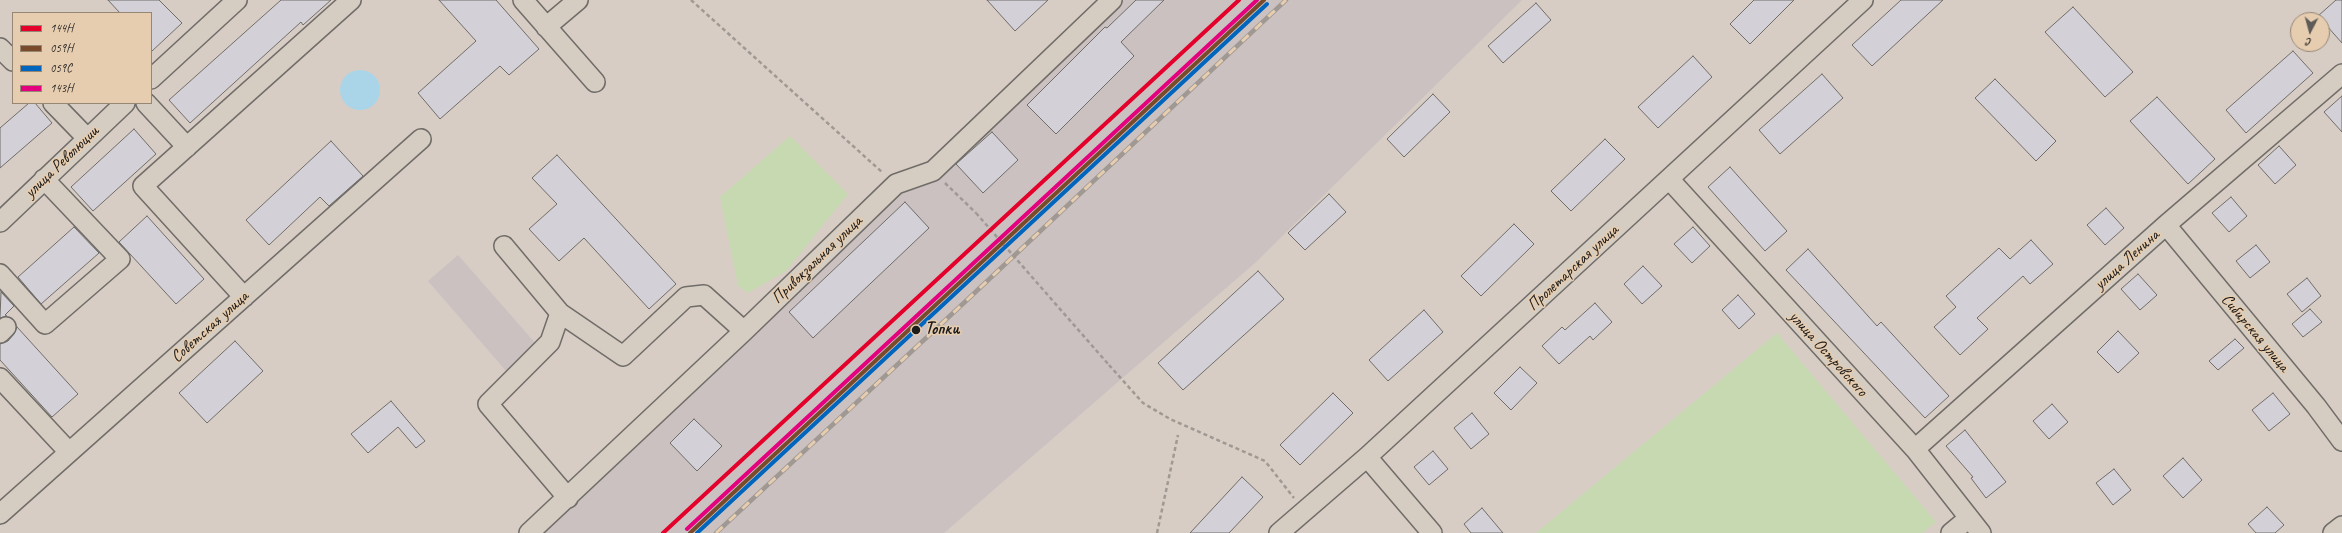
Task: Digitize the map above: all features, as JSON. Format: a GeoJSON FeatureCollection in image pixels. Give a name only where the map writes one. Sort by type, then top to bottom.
{"type":"FeatureCollection","features":[{"type":"Feature","properties":{"kind":"street"},"geometry":{"type":"LineString","coordinates":[[152,78],[237,0]]}},
{"type":"Feature","properties":{"kind":"street"},"geometry":{"type":"LineString","coordinates":[[244,297],[143,186],[351,0]]}},
{"type":"Feature","properties":{"kind":"street"},"geometry":{"type":"LineString","coordinates":[[523,0],[595,82]]}},
{"type":"Feature","properties":{"kind":"street"},"geometry":{"type":"LineString","coordinates":[[546,27],[578,0]]}},
{"type":"Feature","properties":{"kind":"street","name":"Привокзальная улица"},"geometry":{"type":"LineString","coordinates":[[529,533],[744,331],[896,184],[934,171],[1112,0]]}},
{"type":"Feature","properties":{"kind":"street","name":"Пролетарская улица"},"geometry":{"type":"LineString","coordinates":[[1279,533],[1304,510],[1367,458],[1864,0]]}},
{"type":"Feature","properties":{"kind":"street"},"geometry":{"type":"LineString","coordinates":[[0,48],[12,60]]}},
{"type":"Feature","properties":{"kind":"street","name":"улица Ленина"},"geometry":{"type":"LineString","coordinates":[[1915,449],[2166,225],[2342,74]]}},
{"type":"Feature","properties":{"kind":"street"},"geometry":{"type":"LineString","coordinates":[[54,104],[87,138]]}},
{"type":"Feature","properties":{"kind":"street","name":"улица Революции"},"geometry":{"type":"LineString","coordinates":[[0,222],[124,104]]}},
{"type":"Feature","properties":{"kind":"street"},"geometry":{"type":"LineString","coordinates":[[147,104],[186,147]]}},
{"type":"Feature","properties":{"kind":"street","name":"Советская улица"},"geometry":{"type":"LineString","coordinates":[[0,514],[421,139]]}},
{"type":"Feature","properties":{"kind":"street"},"geometry":{"type":"LineString","coordinates":[[0,274],[45,324],[120,259],[44,179]]}},
{"type":"Feature","properties":{"kind":"street","name":"улица Островского"},"geometry":{"type":"LineString","coordinates":[[1669,179],[1915,449],[1981,533]]}},
{"type":"Feature","properties":{"kind":"street","name":"Сибирская улица"},"geometry":{"type":"LineString","coordinates":[[2166,225],[2316,406],[2342,441]]}},
{"type":"Feature","properties":{"kind":"street"},"geometry":{"type":"LineString","coordinates":[[504,246],[560,313],[623,356],[686,297],[704,295],[744,331]]}},
{"type":"Feature","properties":{"kind":"street"},"geometry":{"type":"LineString","coordinates":[[560,313],[550,342],[488,404],[568,498]]}},
{"type":"Feature","properties":{"kind":"street"},"geometry":{"type":"LineString","coordinates":[[0,378],[69,452]]}},
{"type":"Feature","properties":{"kind":"street"},"geometry":{"type":"LineString","coordinates":[[1367,458],[1432,533]]}},
{"type":"Feature","properties":{"kind":"street"},"geometry":{"type":"LineString","coordinates":[[1951,533],[1969,518]]}},
{"type":"Feature","properties":{"kind":"street"},"geometry":{"type":"LineString","coordinates":[[2334,533],[2342,526]]}},
{"type":"Feature","properties":{"kind":"path"},"geometry":{"type":"LineString","coordinates":[[691,0],[896,184]]}},
{"type":"Feature","properties":{"kind":"path"},"geometry":{"type":"LineString","coordinates":[[934,171],[976,213],[1143,403],[1170,419],[1265,461],[1304,510]]}},
{"type":"Feature","properties":{"kind":"path"},"geometry":{"type":"LineString","coordinates":[[1157,533],[1178,435]]}},
{"type":"Feature","properties":{"kind":"shaded area"},"geometry":{"type":"Polygon","coordinates":[[[1106,0],[1522,0],[1256,262],[944,533],[523,533],[1106,0]]]}},
{"type":"Feature","properties":{"kind":"shaded area"},"geometry":{"type":"Polygon","coordinates":[[[458,255],[537,345],[507,372],[428,281],[458,255]]]}},
{"type":"Feature","properties":{"kind":"green space"},"geometry":{"type":"Polygon","coordinates":[[[790,136],[848,194],[786,271],[748,293],[738,286],[720,197],[790,136]]]}},
{"type":"Feature","properties":{"kind":"green space"},"geometry":{"type":"Polygon","coordinates":[[[1777,333],[1936,522],[1922,533],[1536,533],[1777,333]]]}},
{"type":"Feature","properties":{"kind":"water"},"geometry":{"type":"Polygon","coordinates":[[[360,70],[368,72],[374,76],[378,82],[380,90],[378,98],[374,104],[368,108],[360,110],[352,108],[346,104],[342,98],[340,90],[342,82],[346,76],[352,72],[360,70]]]}},
{"type":"Feature","properties":{"kind":"building"},"geometry":{"type":"Polygon","coordinates":[[[108,0],[159,0],[182,23],[152,51],[152,12],[119,12],[108,0]]]}},
{"type":"Feature","properties":{"kind":"building"},"geometry":{"type":"Polygon","coordinates":[[[281,0],[331,0],[303,25],[301,22],[190,123],[169,100],[281,0]]]}},
{"type":"Feature","properties":{"kind":"building"},"geometry":{"type":"Polygon","coordinates":[[[439,0],[496,0],[539,49],[509,75],[500,66],[440,119],[418,93],[476,41],[439,0]]]}},
{"type":"Feature","properties":{"kind":"building"},"geometry":{"type":"Polygon","coordinates":[[[987,0],[1048,0],[1015,31],[987,0]]]}},
{"type":"Feature","properties":{"kind":"building"},"geometry":{"type":"Polygon","coordinates":[[[1136,0],[1164,0],[1121,42],[1134,56],[1056,134],[1027,105],[1105,27],[1107,28],[1136,0]]]}},
{"type":"Feature","properties":{"kind":"building"},"geometry":{"type":"Polygon","coordinates":[[[1754,0],[1794,0],[1750,44],[1730,24],[1754,0]]]}},
{"type":"Feature","properties":{"kind":"building"},"geometry":{"type":"Polygon","coordinates":[[[1901,0],[1943,0],[1872,66],[1852,45],[1901,0]]]}},
{"type":"Feature","properties":{"kind":"building"},"geometry":{"type":"Polygon","coordinates":[[[2336,0],[2342,0],[2342,43],[2330,30],[2330,12],[2322,12],[2336,0]]]}},
{"type":"Feature","properties":{"kind":"building"},"geometry":{"type":"Polygon","coordinates":[[[1536,3],[1551,20],[1503,63],[1488,46],[1536,3]]]}},
{"type":"Feature","properties":{"kind":"building"},"geometry":{"type":"Polygon","coordinates":[[[2073,7],[2133,72],[2105,97],[2045,32],[2073,7]]]}},
{"type":"Feature","properties":{"kind":"building"},"geometry":{"type":"Polygon","coordinates":[[[2292,52],[2294,52],[2313,73],[2246,133],[2226,110],[2292,52]]]}},
{"type":"Feature","properties":{"kind":"building"},"geometry":{"type":"Polygon","coordinates":[[[1693,56],[1712,77],[1658,128],[1638,107],[1693,56]]]}},
{"type":"Feature","properties":{"kind":"building"},"geometry":{"type":"Polygon","coordinates":[[[1822,74],[1843,98],[1780,154],[1759,130],[1822,74]]]}},
{"type":"Feature","properties":{"kind":"building"},"geometry":{"type":"Polygon","coordinates":[[[1995,79],[2056,141],[2036,161],[1975,98],[1995,79]]]}},
{"type":"Feature","properties":{"kind":"building"},"geometry":{"type":"Polygon","coordinates":[[[1433,94],[1450,112],[1404,157],[1387,139],[1433,94]]]}},
{"type":"Feature","properties":{"kind":"building"},"geometry":{"type":"Polygon","coordinates":[[[2342,96],[2342,132],[2324,112],[2342,96]]]}},
{"type":"Feature","properties":{"kind":"building"},"geometry":{"type":"Polygon","coordinates":[[[2157,97],[2215,159],[2188,184],[2130,121],[2157,97]]]}},
{"type":"Feature","properties":{"kind":"building"},"geometry":{"type":"Polygon","coordinates":[[[28,104],[36,104],[52,123],[0,168],[0,128],[28,104]]]}},
{"type":"Feature","properties":{"kind":"building"},"geometry":{"type":"Polygon","coordinates":[[[134,129],[156,154],[93,211],[71,187],[134,129]]]}},
{"type":"Feature","properties":{"kind":"building"},"geometry":{"type":"Polygon","coordinates":[[[992,132],[1018,160],[983,193],[956,164],[992,132]]]}},
{"type":"Feature","properties":{"kind":"building"},"geometry":{"type":"Polygon","coordinates":[[[1605,139],[1625,159],[1571,211],[1551,191],[1605,139]]]}},
{"type":"Feature","properties":{"kind":"building"},"geometry":{"type":"Polygon","coordinates":[[[331,141],[363,176],[329,206],[320,197],[269,245],[246,220],[331,141]]]}},
{"type":"Feature","properties":{"kind":"building"},"geometry":{"type":"Polygon","coordinates":[[[2279,146],[2296,165],[2275,184],[2258,165],[2279,146]]]}},
{"type":"Feature","properties":{"kind":"building"},"geometry":{"type":"Polygon","coordinates":[[[557,155],[676,284],[649,309],[584,238],[559,261],[529,229],[557,204],[532,178],[557,155]]]}},
{"type":"Feature","properties":{"kind":"building"},"geometry":{"type":"Polygon","coordinates":[[[1730,167],[1787,231],[1765,251],[1708,187],[1730,167]]]}},
{"type":"Feature","properties":{"kind":"building"},"geometry":{"type":"Polygon","coordinates":[[[1329,194],[1346,212],[1305,250],[1288,233],[1329,194]]]}},
{"type":"Feature","properties":{"kind":"building"},"geometry":{"type":"Polygon","coordinates":[[[2231,197],[2247,216],[2229,232],[2212,213],[2231,197]]]}},
{"type":"Feature","properties":{"kind":"building"},"geometry":{"type":"Polygon","coordinates":[[[905,202],[929,228],[813,338],[789,312],[905,202]]]}},
{"type":"Feature","properties":{"kind":"building"},"geometry":{"type":"Polygon","coordinates":[[[2106,208],[2124,228],[2105,245],[2087,225],[2106,208]]]}},
{"type":"Feature","properties":{"kind":"building"},"geometry":{"type":"Polygon","coordinates":[[[147,216],[204,279],[176,304],[119,242],[147,216]]]}},
{"type":"Feature","properties":{"kind":"building"},"geometry":{"type":"Polygon","coordinates":[[[1514,224],[1534,244],[1481,296],[1461,276],[1514,224]]]}},
{"type":"Feature","properties":{"kind":"building"},"geometry":{"type":"Polygon","coordinates":[[[74,227],[99,253],[41,304],[18,277],[74,227]]]}},
{"type":"Feature","properties":{"kind":"building"},"geometry":{"type":"Polygon","coordinates":[[[1693,227],[1710,246],[1692,263],[1674,244],[1693,227]]]}},
{"type":"Feature","properties":{"kind":"building"},"geometry":{"type":"Polygon","coordinates":[[[2031,240],[2053,264],[2030,284],[2023,276],[1977,318],[1988,329],[1960,355],[1934,327],[1956,307],[1946,296],[1999,248],[2010,259],[2031,240]]]}},
{"type":"Feature","properties":{"kind":"building"},"geometry":{"type":"Polygon","coordinates":[[[2256,245],[2270,262],[2250,278],[2236,261],[2256,245]]]}},
{"type":"Feature","properties":{"kind":"building"},"geometry":{"type":"Polygon","coordinates":[[[1808,249],[1877,326],[1881,322],[1949,396],[1925,418],[1786,270],[1808,249]]]}},
{"type":"Feature","properties":{"kind":"building"},"geometry":{"type":"Polygon","coordinates":[[[1643,266],[1662,286],[1642,304],[1624,284],[1643,266]]]}},
{"type":"Feature","properties":{"kind":"building"},"geometry":{"type":"Polygon","coordinates":[[[1258,271],[1284,299],[1183,390],[1158,363],[1258,271]]]}},
{"type":"Feature","properties":{"kind":"building"},"geometry":{"type":"Polygon","coordinates":[[[2138,274],[2157,295],[2140,310],[2121,289],[2138,274]]]}},
{"type":"Feature","properties":{"kind":"building"},"geometry":{"type":"Polygon","coordinates":[[[2307,278],[2321,296],[2302,312],[2287,294],[2307,278]]]}},
{"type":"Feature","properties":{"kind":"building"},"geometry":{"type":"Polygon","coordinates":[[[1,292],[14,306],[5,315],[7,316],[0,318],[1,292]]]}},
{"type":"Feature","properties":{"kind":"building"},"geometry":{"type":"Polygon","coordinates":[[[1738,295],[1755,314],[1739,329],[1722,310],[1738,295]]]}},
{"type":"Feature","properties":{"kind":"building"},"geometry":{"type":"Polygon","coordinates":[[[1595,303],[1612,322],[1593,340],[1590,336],[1559,364],[1542,346],[1562,327],[1565,330],[1595,303]]]}},
{"type":"Feature","properties":{"kind":"building"},"geometry":{"type":"Polygon","coordinates":[[[2310,309],[2322,322],[2303,337],[2292,324],[2310,309]]]}},
{"type":"Feature","properties":{"kind":"building"},"geometry":{"type":"Polygon","coordinates":[[[1424,310],[1443,332],[1388,381],[1369,360],[1424,310]]]}},
{"type":"Feature","properties":{"kind":"building"},"geometry":{"type":"Polygon","coordinates":[[[17,327],[78,394],[52,417],[0,360],[0,344],[8,341],[14,334],[17,327]]]}},
{"type":"Feature","properties":{"kind":"building"},"geometry":{"type":"Polygon","coordinates":[[[2118,331],[2139,353],[2118,373],[2097,352],[2118,331]]]}},
{"type":"Feature","properties":{"kind":"building"},"geometry":{"type":"Polygon","coordinates":[[[2235,339],[2244,348],[2218,370],[2209,361],[2235,339]]]}},
{"type":"Feature","properties":{"kind":"building"},"geometry":{"type":"Polygon","coordinates":[[[235,341],[263,371],[207,423],[179,393],[235,341]]]}},
{"type":"Feature","properties":{"kind":"building"},"geometry":{"type":"Polygon","coordinates":[[[1520,367],[1537,383],[1511,410],[1494,393],[1520,367]]]}},
{"type":"Feature","properties":{"kind":"building"},"geometry":{"type":"Polygon","coordinates":[[[1333,393],[1353,413],[1300,465],[1280,445],[1333,393]]]}},
{"type":"Feature","properties":{"kind":"building"},"geometry":{"type":"Polygon","coordinates":[[[2273,393],[2290,414],[2269,431],[2252,410],[2273,393]]]}},
{"type":"Feature","properties":{"kind":"building"},"geometry":{"type":"Polygon","coordinates":[[[391,401],[425,441],[416,448],[398,427],[368,453],[351,434],[391,401]]]}},
{"type":"Feature","properties":{"kind":"building"},"geometry":{"type":"Polygon","coordinates":[[[2052,404],[2068,422],[2049,439],[2033,421],[2052,404]]]}},
{"type":"Feature","properties":{"kind":"building"},"geometry":{"type":"Polygon","coordinates":[[[1472,413],[1489,434],[1471,449],[1454,428],[1472,413]]]}},
{"type":"Feature","properties":{"kind":"building"},"geometry":{"type":"Polygon","coordinates":[[[694,419],[722,446],[697,471],[670,443],[694,419]]]}},
{"type":"Feature","properties":{"kind":"building"},"geometry":{"type":"Polygon","coordinates":[[[1965,430],[2006,482],[1986,498],[1971,478],[1973,477],[1946,446],[1965,430]]]}},
{"type":"Feature","properties":{"kind":"building"},"geometry":{"type":"Polygon","coordinates":[[[1433,451],[1448,469],[1429,485],[1414,467],[1433,451]]]}},
{"type":"Feature","properties":{"kind":"building"},"geometry":{"type":"Polygon","coordinates":[[[2183,458],[2202,480],[2183,498],[2163,476],[2183,458]]]}},
{"type":"Feature","properties":{"kind":"building"},"geometry":{"type":"Polygon","coordinates":[[[2114,469],[2131,490],[2113,505],[2096,483],[2114,469]]]}},
{"type":"Feature","properties":{"kind":"building"},"geometry":{"type":"Polygon","coordinates":[[[1242,477],[1263,497],[1229,533],[1190,533],[1242,477]]]}},
{"type":"Feature","properties":{"kind":"building"},"geometry":{"type":"Polygon","coordinates":[[[2267,507],[2284,525],[2275,533],[2256,533],[2248,524],[2267,507]]]}},
{"type":"Feature","properties":{"kind":"building"},"geometry":{"type":"Polygon","coordinates":[[[1482,508],[1503,533],[1471,533],[1464,524],[1482,508]]]}},
{"type":"Feature","properties":{"kind":"railway"},"geometry":{"type":"LineString","coordinates":[[716,533],[967,300],[1286,0]]}},
{"type":"Feature","properties":{"kind":"transit line","name":"144Н"},"geometry":{"type":"LineString","coordinates":[[663,533],[1239,0]]}},
{"type":"Feature","properties":{"kind":"transit line","name":"143Н"},"geometry":{"type":"LineString","coordinates":[[687,529],[1257,0]]}},
{"type":"Feature","properties":{"kind":"transit line","name":"059Н"},"geometry":{"type":"LineString","coordinates":[[690,533],[1264,0]]}},
{"type":"Feature","properties":{"kind":"transit line","name":"059С"},"geometry":{"type":"LineString","coordinates":[[697,533],[1267,4]]}},
{"type":"Feature","properties":{"kind":"place","name":"Топки"},"geometry":{"type":"Point","coordinates":[916,330]}}]}
